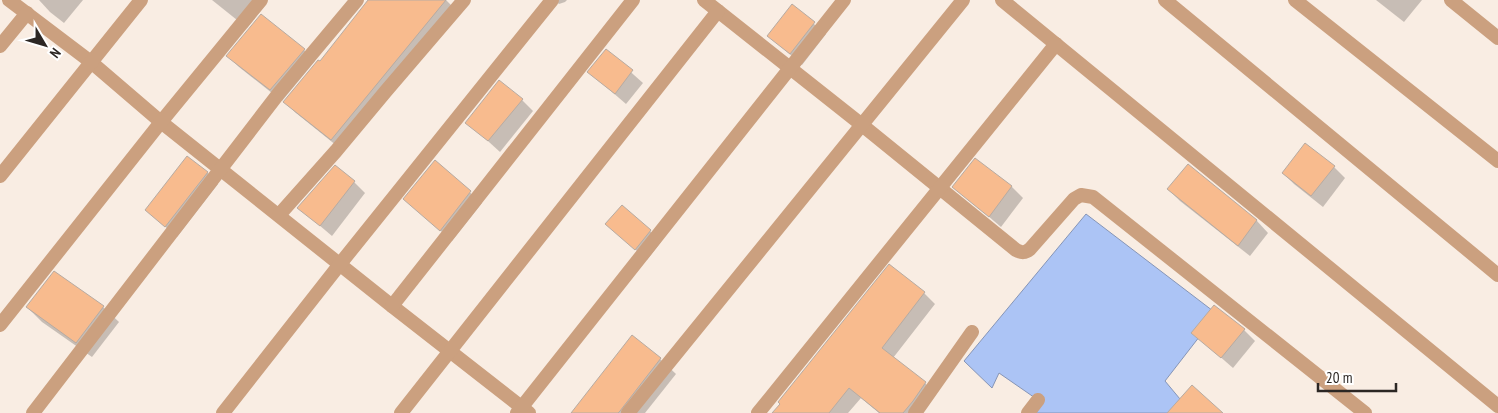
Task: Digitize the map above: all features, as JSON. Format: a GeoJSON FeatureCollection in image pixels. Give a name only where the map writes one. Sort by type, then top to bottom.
{"type":"FeatureCollection","features":[{"type":"Feature","properties":{"kind":"street"},"geometry":{"type":"LineString","coordinates":[[9,0],[91,62],[161,122],[523,411],[844,0]]}},
{"type":"Feature","properties":{"kind":"street"},"geometry":{"type":"LineString","coordinates":[[0,176],[141,0]]}},
{"type":"Feature","properties":{"kind":"street"},"geometry":{"type":"LineString","coordinates":[[0,325],[161,122],[261,0]]}},
{"type":"Feature","properties":{"kind":"street"},"geometry":{"type":"LineString","coordinates":[[33,413],[279,93],[357,0]]}},
{"type":"Feature","properties":{"kind":"street"},"geometry":{"type":"LineString","coordinates":[[278,215],[336,151],[464,0]]}},
{"type":"Feature","properties":{"kind":"street"},"geometry":{"type":"LineString","coordinates":[[224,413],[340,264],[552,0]]}},
{"type":"Feature","properties":{"kind":"street"},"geometry":{"type":"LineString","coordinates":[[392,306],[633,0]]}},
{"type":"Feature","properties":{"kind":"street"},"geometry":{"type":"LineString","coordinates":[[704,0],[1021,253],[1030,249],[1074,199],[1081,194],[1093,197],[1365,413]]}},
{"type":"Feature","properties":{"kind":"street"},"geometry":{"type":"LineString","coordinates":[[628,413],[963,0]]}},
{"type":"Feature","properties":{"kind":"street"},"geometry":{"type":"LineString","coordinates":[[1002,0],[1498,406]]}},
{"type":"Feature","properties":{"kind":"street"},"geometry":{"type":"LineString","coordinates":[[1164,0],[1498,275]]}},
{"type":"Feature","properties":{"kind":"street"},"geometry":{"type":"LineString","coordinates":[[1295,0],[1498,161]]}},
{"type":"Feature","properties":{"kind":"street"},"geometry":{"type":"LineString","coordinates":[[1451,0],[1498,38]]}},
{"type":"Feature","properties":{"kind":"street"},"geometry":{"type":"LineString","coordinates":[[401,413],[718,11]]}},
{"type":"Feature","properties":{"kind":"street"},"geometry":{"type":"LineString","coordinates":[[0,46],[26,13]]}},
{"type":"Feature","properties":{"kind":"street"},"geometry":{"type":"LineString","coordinates":[[758,413],[1056,44]]}},
{"type":"Feature","properties":{"kind":"street"},"geometry":{"type":"LineString","coordinates":[[914,413],[972,332]]}},
{"type":"Feature","properties":{"kind":"street"},"geometry":{"type":"LineString","coordinates":[[1028,413],[1038,400]]}},
{"type":"Feature","properties":{"kind":"water"},"geometry":{"type":"Polygon","coordinates":[[[1086,214],[1217,314],[1165,381],[1180,399],[1170,413],[1033,413],[1038,400],[999,373],[992,388],[964,361],[1086,214]]]}},
{"type":"Feature","properties":{"kind":"building"},"geometry":{"type":"Polygon","coordinates":[[[368,0],[446,0],[331,140],[283,102],[318,60],[320,61],[368,0]]]}},
{"type":"Feature","properties":{"kind":"building"},"geometry":{"type":"Polygon","coordinates":[[[792,4],[815,22],[790,54],[767,36],[792,4]]]}},
{"type":"Feature","properties":{"kind":"building"},"geometry":{"type":"Polygon","coordinates":[[[261,14],[305,49],[270,90],[226,56],[261,14]]]}},
{"type":"Feature","properties":{"kind":"building"},"geometry":{"type":"Polygon","coordinates":[[[606,49],[633,70],[615,94],[587,72],[606,49]]]}},
{"type":"Feature","properties":{"kind":"building"},"geometry":{"type":"Polygon","coordinates":[[[499,80],[523,99],[488,141],[465,123],[499,80]]]}},
{"type":"Feature","properties":{"kind":"building"},"geometry":{"type":"Polygon","coordinates":[[[1305,143],[1335,166],[1311,196],[1282,173],[1305,143]]]}},
{"type":"Feature","properties":{"kind":"building"},"geometry":{"type":"Polygon","coordinates":[[[187,156],[208,172],[165,227],[145,210],[187,156]]]}},
{"type":"Feature","properties":{"kind":"building"},"geometry":{"type":"Polygon","coordinates":[[[975,158],[1012,186],[989,217],[952,187],[975,158]]]}},
{"type":"Feature","properties":{"kind":"building"},"geometry":{"type":"Polygon","coordinates":[[[435,160],[471,191],[440,231],[403,199],[435,160]]]}},
{"type":"Feature","properties":{"kind":"building"},"geometry":{"type":"Polygon","coordinates":[[[1188,164],[1257,220],[1238,246],[1167,189],[1188,164]]]}},
{"type":"Feature","properties":{"kind":"building"},"geometry":{"type":"Polygon","coordinates":[[[335,165],[355,181],[320,226],[297,208],[335,165]]]}},
{"type":"Feature","properties":{"kind":"building"},"geometry":{"type":"Polygon","coordinates":[[[622,205],[651,230],[635,250],[605,224],[622,205]]]}},
{"type":"Feature","properties":{"kind":"building"},"geometry":{"type":"Polygon","coordinates":[[[889,264],[925,292],[882,348],[926,382],[913,401],[903,413],[880,413],[849,388],[829,413],[772,413],[780,404],[778,402],[889,264]]]}},
{"type":"Feature","properties":{"kind":"building"},"geometry":{"type":"Polygon","coordinates":[[[54,271],[104,306],[76,343],[26,307],[54,271]]]}},
{"type":"Feature","properties":{"kind":"building"},"geometry":{"type":"Polygon","coordinates":[[[1214,305],[1245,329],[1221,358],[1191,333],[1214,305]]]}},
{"type":"Feature","properties":{"kind":"building"},"geometry":{"type":"Polygon","coordinates":[[[632,335],[661,358],[620,411],[618,413],[571,413],[632,335]]]}},
{"type":"Feature","properties":{"kind":"building"},"geometry":{"type":"Polygon","coordinates":[[[1192,385],[1223,413],[1167,413],[1192,385]]]}}]}
